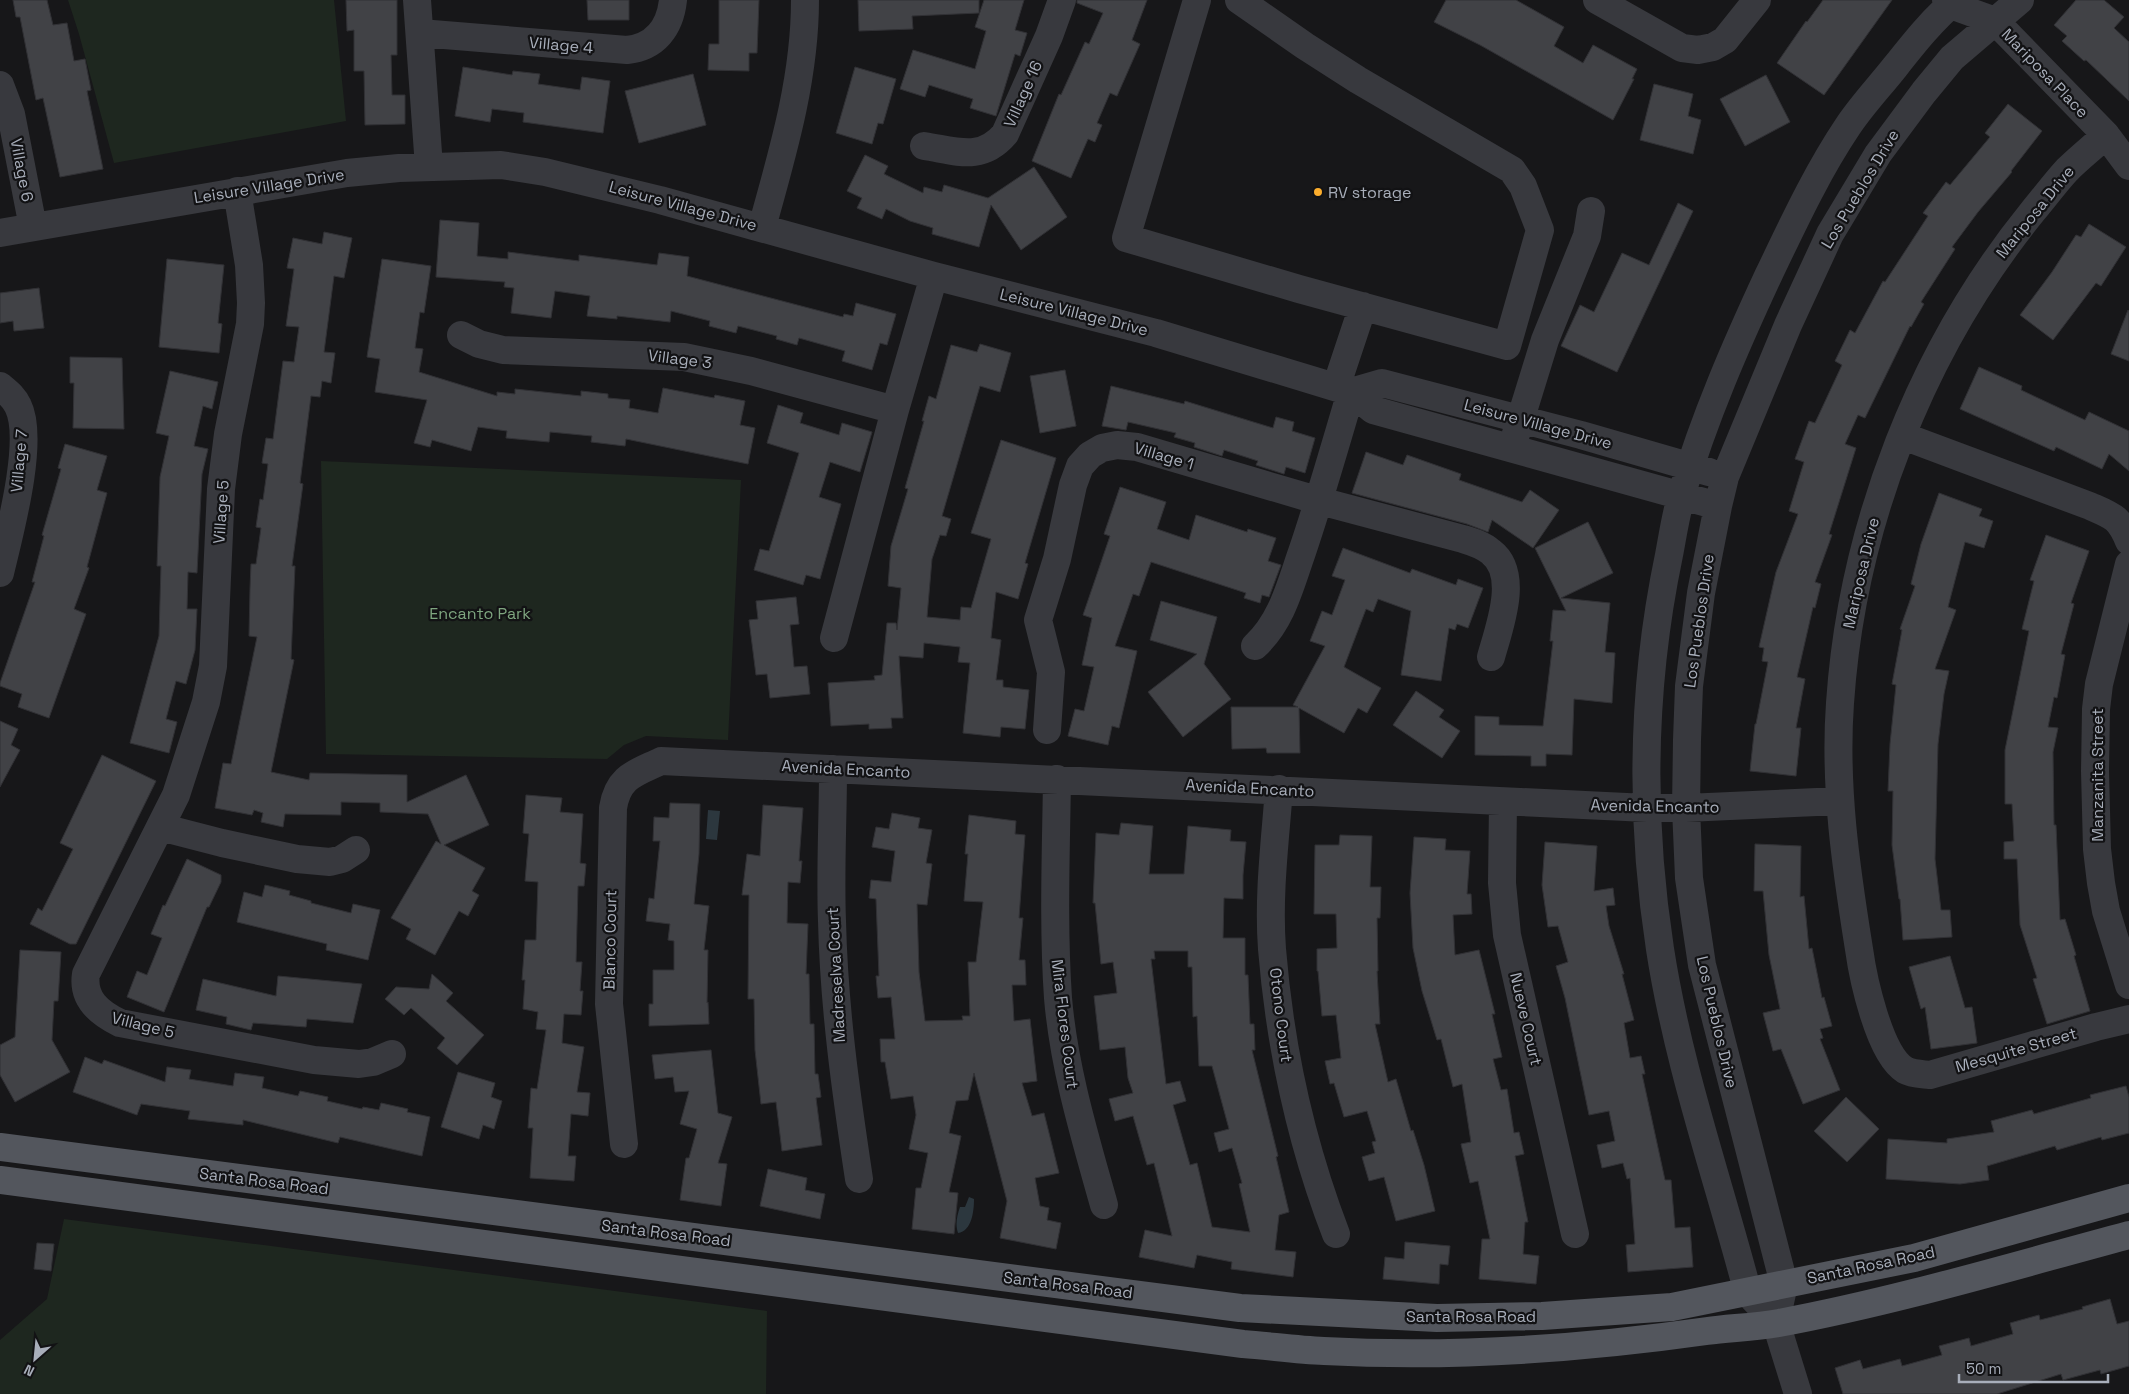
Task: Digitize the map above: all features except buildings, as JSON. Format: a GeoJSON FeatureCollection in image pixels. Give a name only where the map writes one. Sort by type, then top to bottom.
{"type":"FeatureCollection","features":[{"type":"Feature","properties":{"kind":"main road","name":"Santa Rosa Road"},"geometry":{"type":"LineString","coordinates":[[0,1147],[1240,1308],[1437,1318],[1542,1316],[1672,1307],[1914,1258],[2129,1198]]}},
{"type":"Feature","properties":{"kind":"main road","name":"Santa Rosa Road"},"geometry":{"type":"LineString","coordinates":[[0,1180],[1224,1341],[1322,1351],[1438,1354],[1539,1350],[1626,1343],[1776,1323],[1881,1302],[2129,1236]]}},
{"type":"Feature","properties":{"kind":"street"},"geometry":{"type":"LineString","coordinates":[[417,0],[429,167]]}},
{"type":"Feature","properties":{"kind":"street","name":"Village 4"},"geometry":{"type":"LineString","coordinates":[[420,33],[627,50],[639,49],[651,44],[661,34],[668,22],[673,0]]}},
{"type":"Feature","properties":{"kind":"street"},"geometry":{"type":"LineString","coordinates":[[762,227],[799,79],[805,0]]}},
{"type":"Feature","properties":{"kind":"street","name":"Village 16"},"geometry":{"type":"LineString","coordinates":[[924,146],[973,153],[985,150],[996,144],[1005,134],[1049,36],[1062,0]]}},
{"type":"Feature","properties":{"kind":"street"},"geometry":{"type":"LineString","coordinates":[[1197,0],[1126,238],[1507,346],[1540,230],[1523,186],[1512,170],[1358,80],[1239,0]]}},
{"type":"Feature","properties":{"kind":"street"},"geometry":{"type":"LineString","coordinates":[[1597,0],[1682,48],[1704,50],[1713,48],[1725,40],[1757,0]]}},
{"type":"Feature","properties":{"kind":"street","name":"Los Pueblos Drive"},"geometry":{"type":"LineString","coordinates":[[1776,1323],[1784,1284],[1702,965],[1689,878],[1686,808],[1690,686],[1701,593],[1718,506],[1726,477],[1788,325],[1830,234],[1878,154],[1924,92],[1952,58],[2020,0]]}},
{"type":"Feature","properties":{"kind":"street","name":"Los Pueblos Drive"},"geometry":{"type":"LineString","coordinates":[[1798,1394],[1776,1323],[1748,1293],[1679,1043],[1660,952],[1653,896],[1647,808],[1647,712],[1652,658],[1662,588],[1681,496],[1721,381],[1753,308],[1796,217],[1829,157],[1854,118],[1924,31],[1951,2]]}},
{"type":"Feature","properties":{"kind":"street","name":"Mariposa Place"},"geometry":{"type":"LineString","coordinates":[[1951,2],[1995,21],[2106,135],[2129,166]]}},
{"type":"Feature","properties":{"kind":"street","name":"Village 6"},"geometry":{"type":"LineString","coordinates":[[0,85],[11,114],[33,227]]}},
{"type":"Feature","properties":{"kind":"street","name":"Mariposa Drive"},"geometry":{"type":"LineString","coordinates":[[1903,1069],[1889,1052],[1865,988],[1848,879],[1839,801],[1840,705],[1847,634],[1858,572],[1878,503],[1920,394],[1978,285],[2006,245],[2066,171],[2106,135]]}},
{"type":"Feature","properties":{"kind":"street","name":"Leisure Village Drive"},"geometry":{"type":"LineString","coordinates":[[0,233],[347,173],[429,167],[501,165],[545,172],[660,200],[934,276],[1156,333],[1343,390],[1373,410],[1718,506]]}},
{"type":"Feature","properties":{"kind":"street","name":"Village 5"},"geometry":{"type":"LineString","coordinates":[[237,191],[249,265],[250,324],[228,434],[221,489],[213,666],[206,702],[195,741],[176,795],[86,974],[87,995],[93,1006],[105,1016],[120,1023],[314,1060],[359,1064],[372,1062],[392,1054]]}},
{"type":"Feature","properties":{"kind":"street"},"geometry":{"type":"LineString","coordinates":[[1511,448],[1545,340],[1587,236],[1591,211]]}},
{"type":"Feature","properties":{"kind":"street"},"geometry":{"type":"LineString","coordinates":[[834,638],[895,410],[934,276]]}},
{"type":"Feature","properties":{"kind":"street"},"geometry":{"type":"LineString","coordinates":[[1255,646],[1274,625],[1283,607],[1320,501],[1363,306]]}},
{"type":"Feature","properties":{"kind":"street","name":"Village 3"},"geometry":{"type":"LineString","coordinates":[[461,335],[480,344],[503,350],[684,357],[751,371],[895,410]]}},
{"type":"Feature","properties":{"kind":"street","name":"Leisure Village Drive"},"geometry":{"type":"LineString","coordinates":[[1343,390],[1382,383],[1581,435],[1726,477]]}},
{"type":"Feature","properties":{"kind":"street","name":"Village 7"},"geometry":{"type":"LineString","coordinates":[[0,386],[11,395],[18,406],[24,434],[18,485],[0,573]]}},
{"type":"Feature","properties":{"kind":"street"},"geometry":{"type":"LineString","coordinates":[[1571,465],[1581,435]]}},
{"type":"Feature","properties":{"kind":"street"},"geometry":{"type":"LineString","coordinates":[[1903,436],[2090,506],[2111,516],[2123,525],[2129,541]]}},
{"type":"Feature","properties":{"kind":"street","name":"Village 1"},"geometry":{"type":"LineString","coordinates":[[1047,730],[1051,672],[1038,620],[1057,560],[1072,485],[1080,466],[1090,455],[1102,448],[1116,445],[1136,447],[1320,501],[1463,538],[1491,552],[1504,570],[1507,582],[1501,623],[1491,657]]}},
{"type":"Feature","properties":{"kind":"street","name":"Manzanita Street"},"geometry":{"type":"LineString","coordinates":[[2129,564],[2100,684],[2096,709],[2095,771],[2097,849],[2101,883],[2106,911],[2129,985]]}},
{"type":"Feature","properties":{"kind":"street","name":"Avenida Encanto"},"geometry":{"type":"LineString","coordinates":[[662,761],[1647,808],[1839,801]]}},
{"type":"Feature","properties":{"kind":"street","name":"Blanco Court"},"geometry":{"type":"LineString","coordinates":[[624,1144],[610,1004],[613,808],[619,786],[629,776],[662,761]]}},
{"type":"Feature","properties":{"kind":"street","name":"Madreselva Court"},"geometry":{"type":"LineString","coordinates":[[834,769],[832,920],[834,976],[841,1056],[859,1179]]}},
{"type":"Feature","properties":{"kind":"street","name":"Mira Flores Court"},"geometry":{"type":"LineString","coordinates":[[1057,779],[1055,927],[1059,1000],[1074,1096],[1104,1205]]}},
{"type":"Feature","properties":{"kind":"street","name":"Otono Court"},"geometry":{"type":"LineString","coordinates":[[1279,789],[1272,880],[1272,948],[1280,1022],[1287,1068],[1312,1166],[1336,1234]]}},
{"type":"Feature","properties":{"kind":"street","name":"Nueve Court"},"geometry":{"type":"LineString","coordinates":[[1503,802],[1502,883],[1507,935],[1575,1234]]}},
{"type":"Feature","properties":{"kind":"street"},"geometry":{"type":"LineString","coordinates":[[160,827],[297,859],[330,862],[342,859],[356,850]]}},
{"type":"Feature","properties":{"kind":"street","name":"Mesquite Street"},"geometry":{"type":"LineString","coordinates":[[1903,1069],[1913,1073],[1930,1075],[2129,1019]]}},
{"type":"Feature","properties":{"kind":"green space"},"geometry":{"type":"Polygon","coordinates":[[[68,0],[334,0],[346,121],[114,163],[68,0]]]}},
{"type":"Feature","properties":{"kind":"green space","name":"Encanto Park"},"geometry":{"type":"Polygon","coordinates":[[[321,461],[741,480],[728,740],[646,736],[624,745],[607,759],[326,754],[321,461]]]}},
{"type":"Feature","properties":{"kind":"green space"},"geometry":{"type":"Polygon","coordinates":[[[64,1219],[767,1311],[766,1394],[0,1394],[0,1340],[47,1299],[64,1219]]]}},
{"type":"Feature","properties":{"kind":"shaded area"},"geometry":{"type":"Polygon","coordinates":[[[708,810],[720,811],[717,840],[706,839],[708,810]]]}},
{"type":"Feature","properties":{"kind":"shaded area"},"geometry":{"type":"Polygon","coordinates":[[[969,1197],[974,1199],[971,1220],[966,1229],[958,1233],[957,1217],[959,1210],[960,1207],[965,1207],[969,1197]]]}},
{"type":"Feature","properties":{"kind":"place","name":"RV storage"},"geometry":{"type":"Point","coordinates":[1318,192]}}]}
